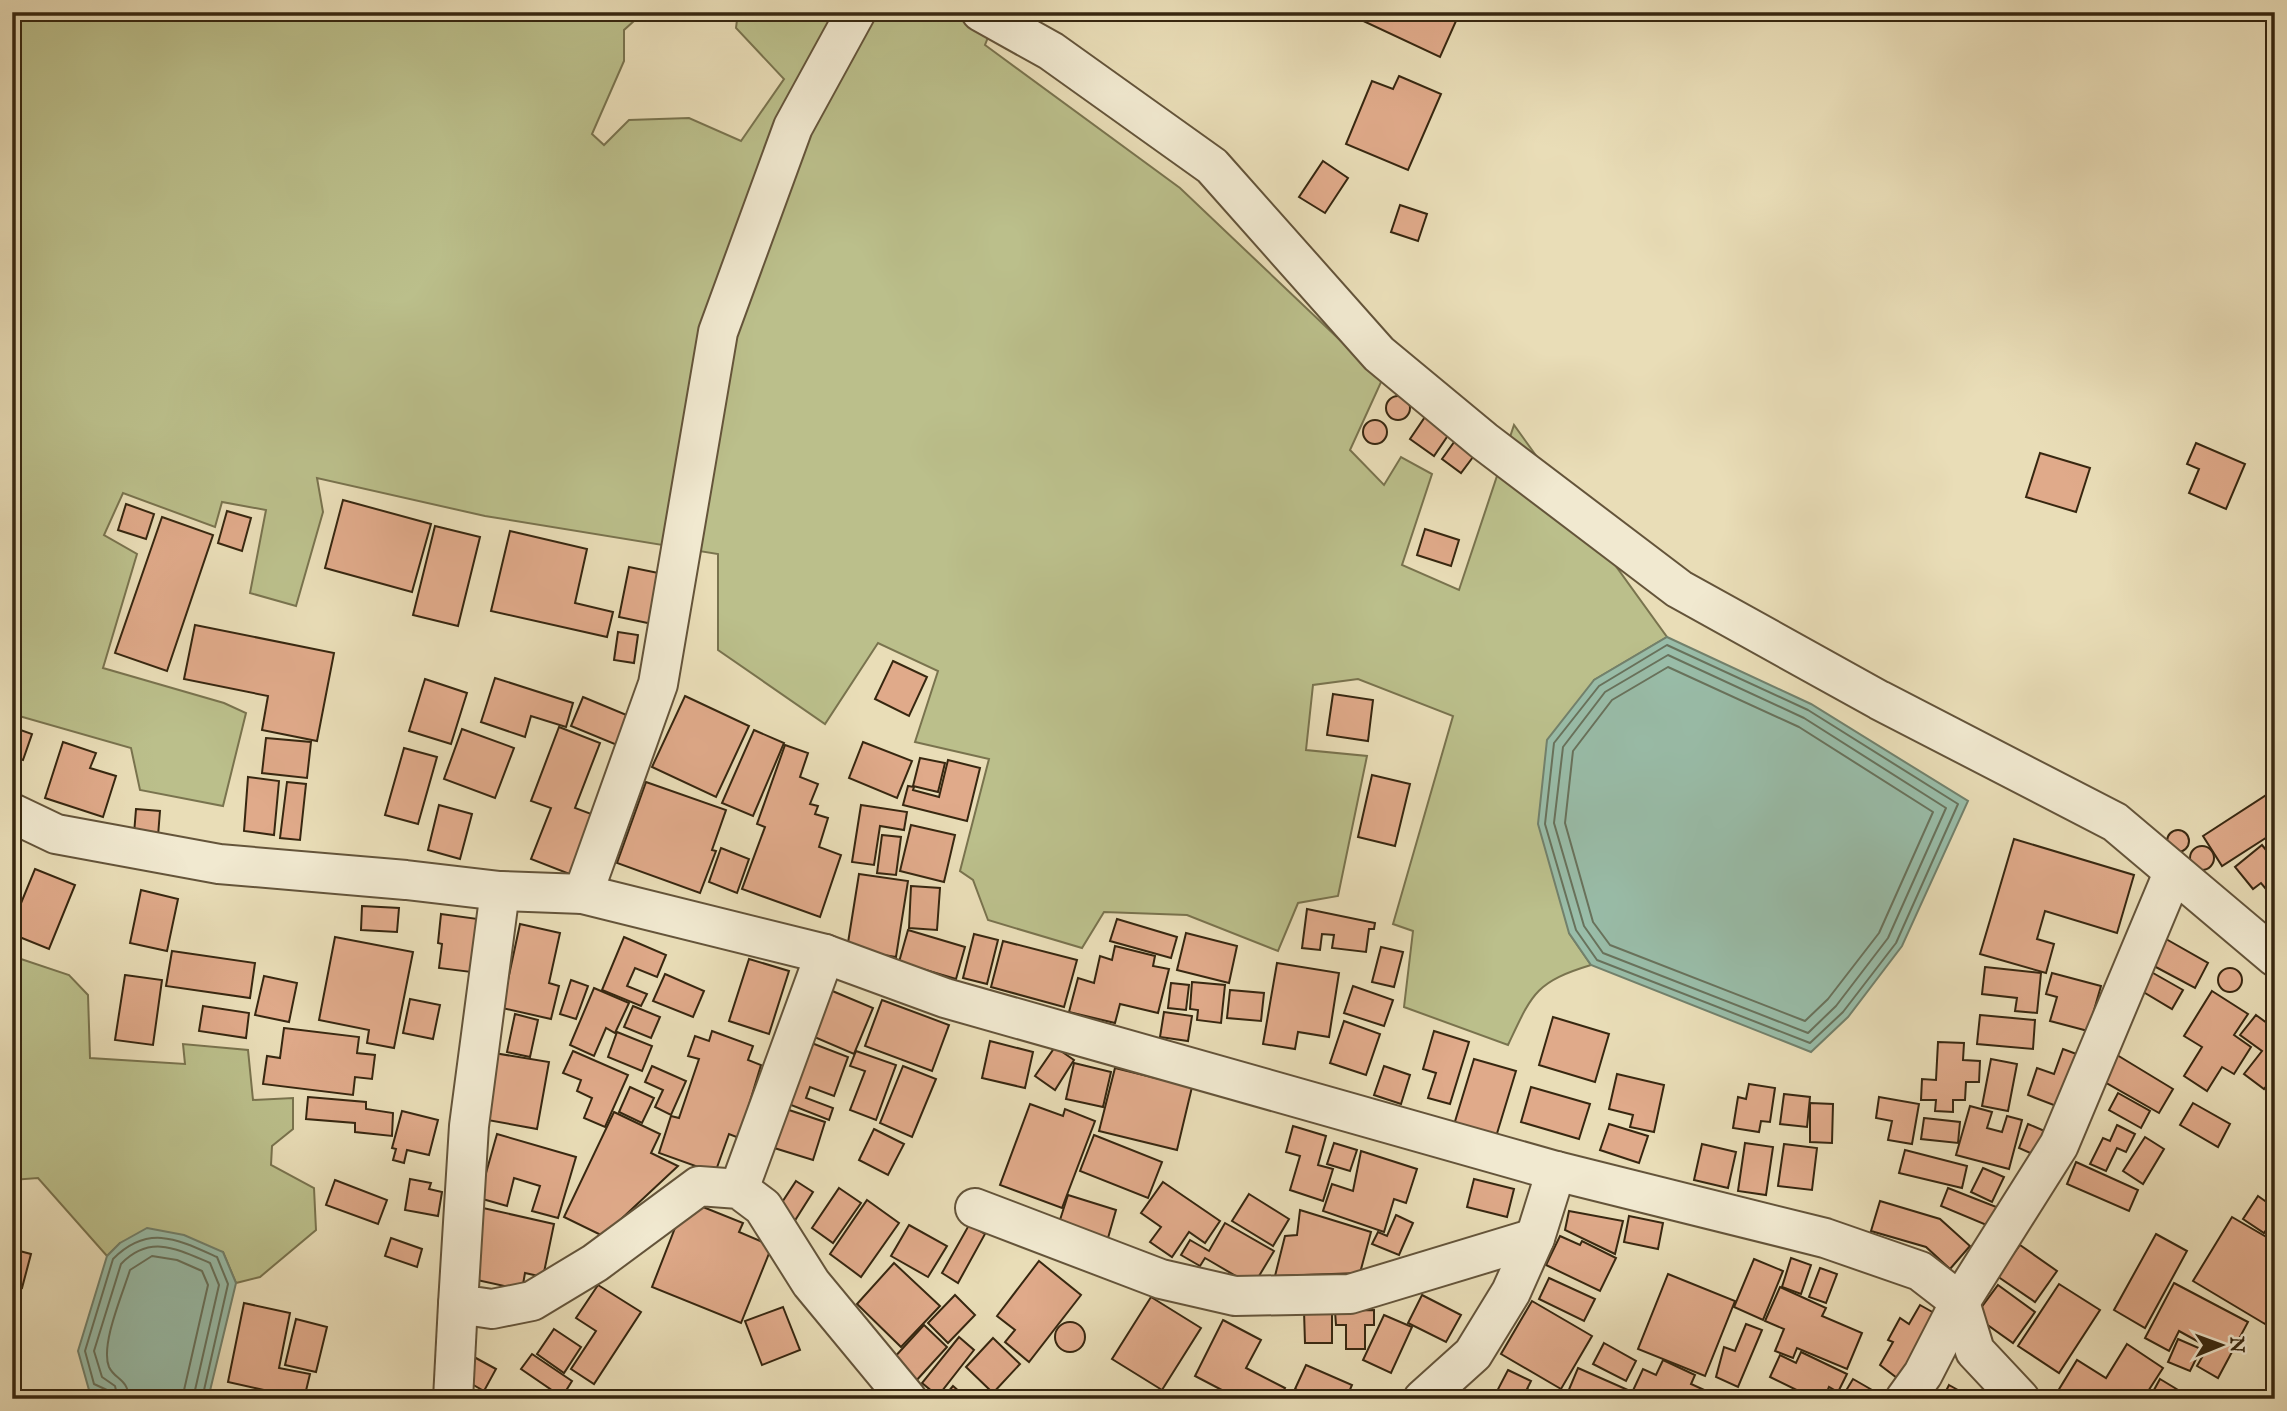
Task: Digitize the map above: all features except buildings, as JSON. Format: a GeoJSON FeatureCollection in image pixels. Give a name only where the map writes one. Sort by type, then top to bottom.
{"type":"FeatureCollection","features":[{"type":"Feature","properties":{"kind":"street"},"geometry":{"type":"LineString","coordinates":[[583,894],[658,684],[718,332],[793,127],[856,12]]}},
{"type":"Feature","properties":{"kind":"street"},"geometry":{"type":"LineString","coordinates":[[981,12],[1051,51],[1212,166],[1379,354],[1484,441],[1679,589],[1879,700],[2115,822],[2275,957]]}},
{"type":"Feature","properties":{"kind":"street"},"geometry":{"type":"LineString","coordinates":[[12,813],[56,834],[219,864],[500,891],[583,894],[825,954],[945,998],[1556,1171],[1825,1238],[1920,1271],[1960,1302],[1975,1351],[2020,1399]]}},
{"type":"Feature","properties":{"kind":"street"},"geometry":{"type":"LineString","coordinates":[[1905,1399],[1923,1374],[1960,1302],[2059,1145],[2173,873]]}},
{"type":"Feature","properties":{"kind":"street"},"geometry":{"type":"LineString","coordinates":[[453,1399],[469,1126],[500,891]]}},
{"type":"Feature","properties":{"kind":"street"},"geometry":{"type":"LineString","coordinates":[[739,1189],[825,954]]}},
{"type":"Feature","properties":{"kind":"street"},"geometry":{"type":"LineString","coordinates":[[1423,1399],[1473,1354],[1511,1292],[1535,1238],[1556,1171]]}},
{"type":"Feature","properties":{"kind":"street"},"geometry":{"type":"LineString","coordinates":[[458,1304],[492,1309],[532,1301],[595,1263],[699,1186],[739,1189],[763,1207],[811,1283],[907,1399]]}},
{"type":"Feature","properties":{"kind":"street"},"geometry":{"type":"LineString","coordinates":[[975,1208],[1161,1279],[1235,1296],[1350,1294],[1535,1238]]}},
{"type":"Feature","properties":{"kind":"shaded area"},"geometry":{"type":"Polygon","coordinates":[[[12,12],[644,12],[624,30],[624,61],[592,134],[604,145],[629,120],[689,118],[741,141],[784,79],[736,28],[738,12],[998,12],[985,45],[1180,188],[1382,380],[1350,450],[1384,485],[1401,457],[1432,474],[1402,565],[1459,590],[1514,425],[1667,637],[1594,680],[1569,933],[1591,965],[1546,984],[1523,1013],[1508,1045],[1404,1007],[1413,931],[1393,924],[1453,716],[1358,679],[1313,685],[1306,750],[1367,756],[1338,896],[1298,903],[1278,951],[1187,915],[1104,912],[1082,948],[988,920],[973,880],[960,871],[989,759],[915,742],[938,671],[878,643],[825,724],[718,650],[718,554],[485,516],[317,478],[323,512],[296,606],[250,593],[266,510],[222,502],[215,527],[123,493],[104,535],[137,554],[103,668],[224,703],[246,713],[223,806],[140,790],[131,748],[12,714],[12,12]]]}},
{"type":"Feature","properties":{"kind":"shaded area"},"geometry":{"type":"Polygon","coordinates":[[[12,956],[69,975],[88,995],[90,1058],[185,1064],[183,1044],[248,1050],[253,1100],[293,1098],[293,1129],[272,1146],[271,1165],[314,1188],[316,1230],[260,1277],[236,1283],[223,1252],[120,1243],[107,1256],[38,1178],[12,1180],[12,956]]]}},
{"type":"Feature","properties":{"kind":"water"},"geometry":{"type":"Polygon","coordinates":[[[1667,637],[1811,704],[1968,801],[1902,946],[1848,1017],[1811,1052],[1591,965],[1569,933],[1538,824],[1547,740],[1594,680],[1667,637]]]}},
{"type":"Feature","properties":{"kind":"water"},"geometry":{"type":"Polygon","coordinates":[[[147,1228],[184,1235],[223,1252],[236,1283],[208,1399],[110,1399],[89,1390],[78,1351],[107,1256],[120,1243],[147,1228]]]}}]}
